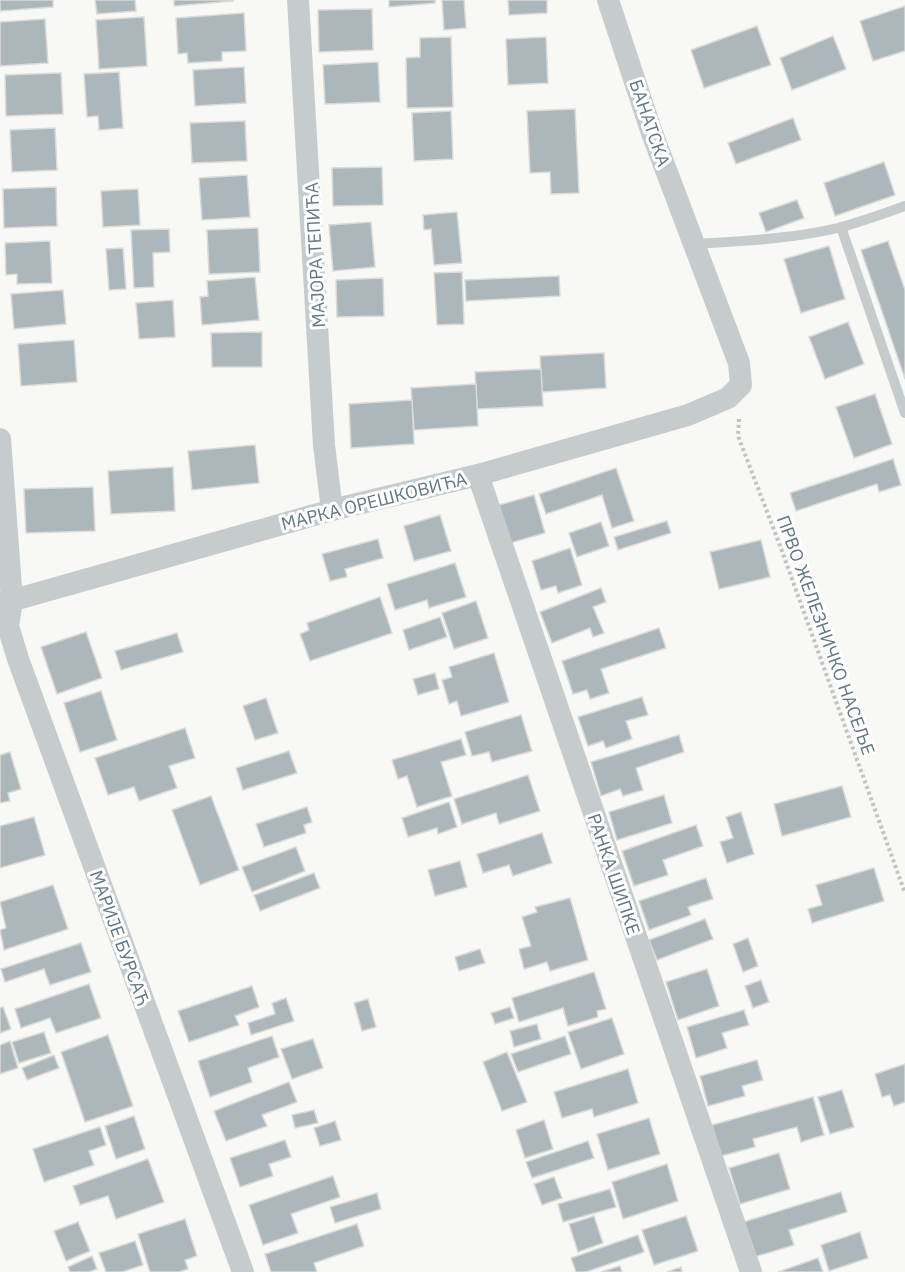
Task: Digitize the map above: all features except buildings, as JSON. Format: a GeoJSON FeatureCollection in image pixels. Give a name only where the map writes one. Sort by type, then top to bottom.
{"type":"FeatureCollection","features":[{"type":"Feature","properties":{"kind":"street","name":"МАЈОРА ТЕПИЋА"},"geometry":{"type":"LineString","coordinates":[[298,0],[324,445],[332,510]]}},
{"type":"Feature","properties":{"kind":"street","name":"БАНАТСКА"},"geometry":{"type":"LineString","coordinates":[[608,0],[652,133],[739,363],[741,384]]}},
{"type":"Feature","properties":{"kind":"street","name":"МАРКА ОРЕШКОВИЋА"},"geometry":{"type":"LineString","coordinates":[[6,603],[332,510],[477,475],[688,415],[728,398],[741,384]]}},
{"type":"Feature","properties":{"kind":"street","name":"МАРИЈЕ БУРСАЋ"},"geometry":{"type":"LineString","coordinates":[[0,439],[8,626],[18,659],[243,1272]]}},
{"type":"Feature","properties":{"kind":"street","name":"РАНКА ШИПКЕ"},"geometry":{"type":"LineString","coordinates":[[477,475],[751,1272]]}},
{"type":"Feature","properties":{"kind":"lane"},"geometry":{"type":"LineString","coordinates":[[695,244],[772,240],[841,227],[905,206]]}},
{"type":"Feature","properties":{"kind":"lane"},"geometry":{"type":"LineString","coordinates":[[841,227],[905,413]]}},
{"type":"Feature","properties":{"kind":"path","name":"ПРВО ЖЕЛЕЗНИЧКО НАСЕЉЕ"},"geometry":{"type":"LineString","coordinates":[[741,384],[738,436],[780,543],[905,893]]}}]}
